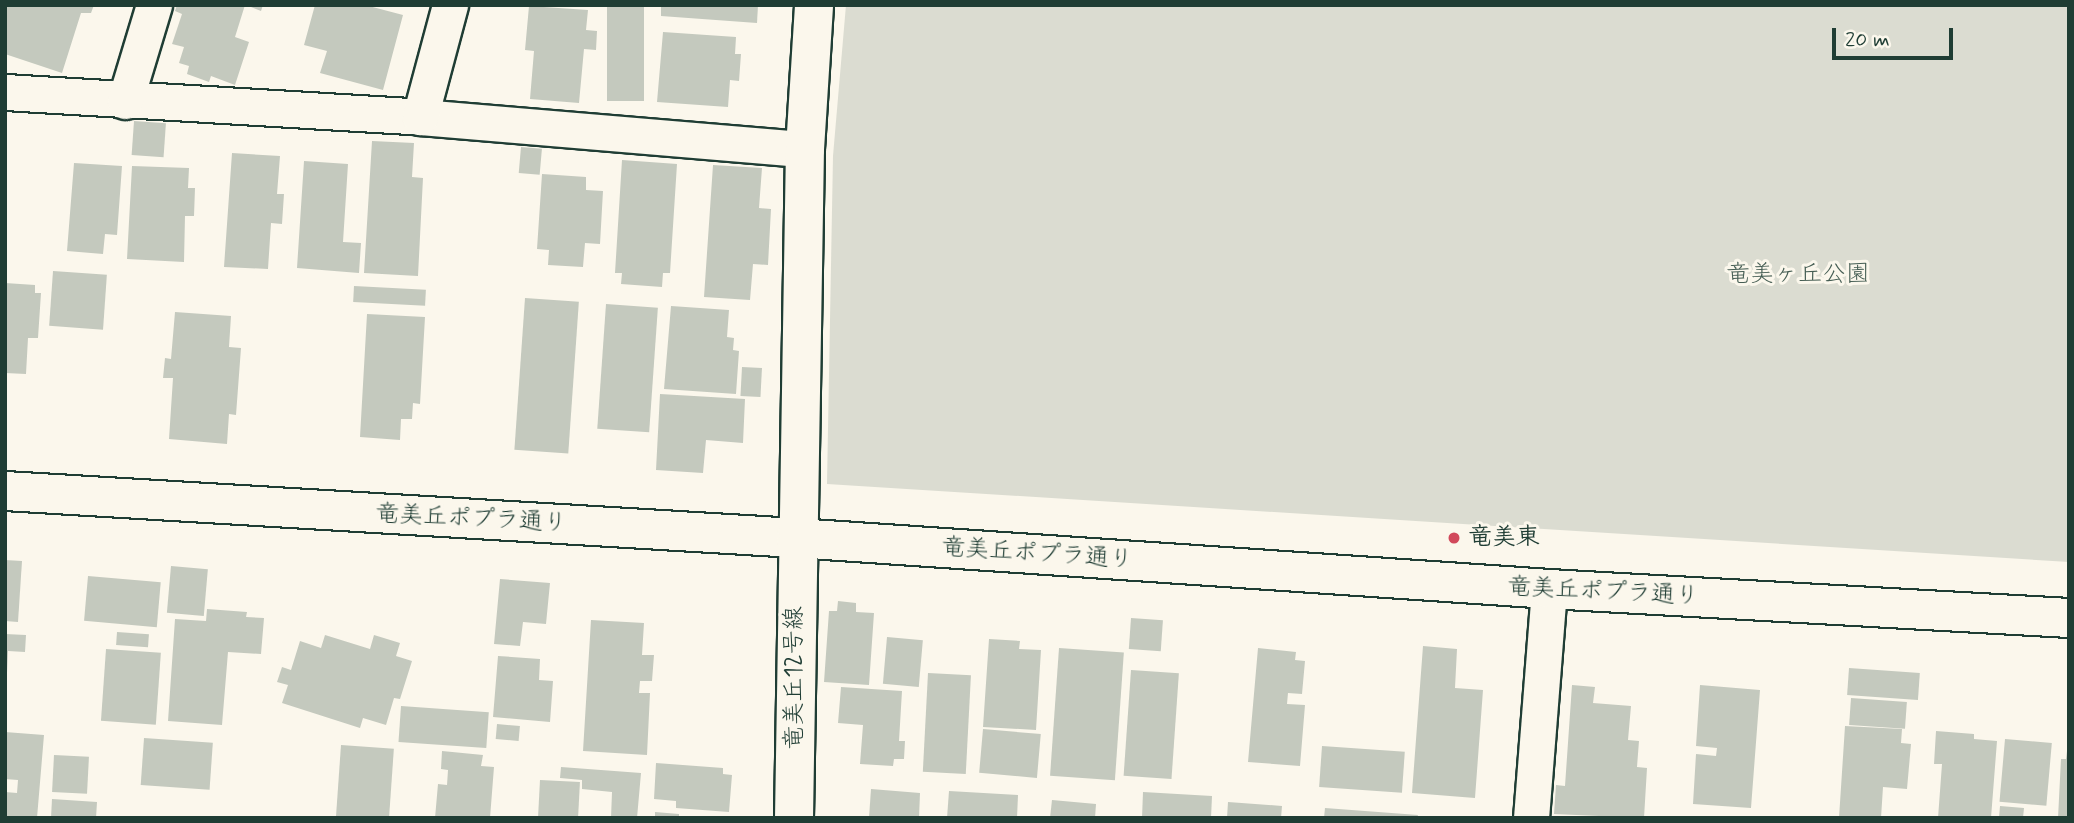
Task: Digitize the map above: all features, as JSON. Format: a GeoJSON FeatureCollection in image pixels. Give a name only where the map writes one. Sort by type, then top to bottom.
{"type":"FeatureCollection","features":[{"type":"Feature","properties":{"kind":"street"},"geometry":{"type":"LineString","coordinates":[[125,101],[154,5]]}},
{"type":"Feature","properties":{"kind":"street"},"geometry":{"type":"LineString","coordinates":[[420,117],[450,5]]}},
{"type":"Feature","properties":{"kind":"street","name":"竜美丘12号線"},"geometry":{"type":"LineString","coordinates":[[794,818],[796,538],[805,149],[814,5]]}},
{"type":"Feature","properties":{"kind":"street"},"geometry":{"type":"LineString","coordinates":[[5,92],[420,117],[805,149]]}},
{"type":"Feature","properties":{"kind":"street","name":"竜美丘ポプラ通り"},"geometry":{"type":"LineString","coordinates":[[5,491],[796,538],[1549,589],[2069,618]]}},
{"type":"Feature","properties":{"kind":"street"},"geometry":{"type":"LineString","coordinates":[[1531,818],[1549,589]]}},
{"type":"Feature","properties":{"kind":"green space","name":"竜美ヶ丘公園"},"geometry":{"type":"Polygon","coordinates":[[[846,5],[2069,5],[2069,562],[827,484],[833,156],[846,5]]]}},
{"type":"Feature","properties":{"kind":"building"},"geometry":{"type":"Polygon","coordinates":[[[5,5],[94,5],[91,13],[81,13],[62,73],[5,54],[5,5]]]}},
{"type":"Feature","properties":{"kind":"building"},"geometry":{"type":"Polygon","coordinates":[[[177,5],[245,5],[235,37],[249,42],[235,85],[211,76],[209,82],[187,74],[189,66],[179,63],[184,47],[172,44],[182,14],[175,11],[177,5]]]}},
{"type":"Feature","properties":{"kind":"building"},"geometry":{"type":"Polygon","coordinates":[[[246,5],[263,5],[261,11],[246,5]]]}},
{"type":"Feature","properties":{"kind":"building"},"geometry":{"type":"Polygon","coordinates":[[[315,5],[365,5],[403,15],[383,90],[320,73],[327,51],[304,45],[315,5]]]}},
{"type":"Feature","properties":{"kind":"building"},"geometry":{"type":"Polygon","coordinates":[[[607,5],[644,5],[644,101],[607,101],[607,5]]]}},
{"type":"Feature","properties":{"kind":"building"},"geometry":{"type":"Polygon","coordinates":[[[661,5],[758,5],[757,23],[661,16],[661,5]]]}},
{"type":"Feature","properties":{"kind":"building"},"geometry":{"type":"Polygon","coordinates":[[[529,6],[588,10],[586,30],[597,31],[596,50],[584,49],[579,103],[530,99],[534,51],[525,50],[529,6]]]}},
{"type":"Feature","properties":{"kind":"building"},"geometry":{"type":"Polygon","coordinates":[[[663,32],[736,37],[735,54],[741,54],[739,81],[730,80],[728,107],[657,102],[663,32]]]}},
{"type":"Feature","properties":{"kind":"building"},"geometry":{"type":"Polygon","coordinates":[[[134,121],[166,123],[164,157],[132,155],[134,121]]]}},
{"type":"Feature","properties":{"kind":"building"},"geometry":{"type":"Polygon","coordinates":[[[372,141],[414,143],[412,177],[423,178],[418,276],[364,273],[372,141]]]}},
{"type":"Feature","properties":{"kind":"building"},"geometry":{"type":"Polygon","coordinates":[[[521,147],[542,149],[540,175],[519,173],[521,147]]]}},
{"type":"Feature","properties":{"kind":"building"},"geometry":{"type":"Polygon","coordinates":[[[232,153],[280,156],[277,194],[284,194],[282,224],[271,223],[268,269],[224,267],[232,153]]]}},
{"type":"Feature","properties":{"kind":"building"},"geometry":{"type":"Polygon","coordinates":[[[622,160],[677,164],[670,273],[663,273],[662,287],[621,284],[622,273],[615,273],[622,160]]]}},
{"type":"Feature","properties":{"kind":"building"},"geometry":{"type":"Polygon","coordinates":[[[304,161],[348,164],[343,242],[361,243],[359,273],[297,268],[304,161]]]}},
{"type":"Feature","properties":{"kind":"building"},"geometry":{"type":"Polygon","coordinates":[[[74,163],[122,166],[117,235],[105,234],[103,254],[67,251],[74,163]]]}},
{"type":"Feature","properties":{"kind":"building"},"geometry":{"type":"Polygon","coordinates":[[[713,165],[762,168],[759,208],[771,209],[768,265],[753,264],[750,300],[704,297],[713,165]]]}},
{"type":"Feature","properties":{"kind":"building"},"geometry":{"type":"Polygon","coordinates":[[[132,166],[189,168],[188,188],[195,188],[194,216],[185,216],[184,262],[127,259],[132,166]]]}},
{"type":"Feature","properties":{"kind":"building"},"geometry":{"type":"Polygon","coordinates":[[[542,174],[586,177],[586,190],[603,191],[600,244],[585,243],[583,267],[548,265],[549,250],[537,249],[542,174]]]}},
{"type":"Feature","properties":{"kind":"building"},"geometry":{"type":"Polygon","coordinates":[[[53,271],[107,275],[103,330],[49,326],[53,271]]]}},
{"type":"Feature","properties":{"kind":"building"},"geometry":{"type":"Polygon","coordinates":[[[5,283],[35,285],[35,293],[41,293],[38,338],[28,338],[26,374],[5,373],[5,283]]]}},
{"type":"Feature","properties":{"kind":"building"},"geometry":{"type":"Polygon","coordinates":[[[354,286],[426,290],[425,306],[353,302],[354,286]]]}},
{"type":"Feature","properties":{"kind":"building"},"geometry":{"type":"Polygon","coordinates":[[[525,298],[579,302],[568,453],[514,450],[525,298]]]}},
{"type":"Feature","properties":{"kind":"building"},"geometry":{"type":"Polygon","coordinates":[[[606,304],[658,308],[649,432],[597,429],[606,304]]]}},
{"type":"Feature","properties":{"kind":"building"},"geometry":{"type":"Polygon","coordinates":[[[671,306],[729,310],[727,337],[734,338],[733,350],[739,351],[736,394],[664,389],[671,306]]]}},
{"type":"Feature","properties":{"kind":"building"},"geometry":{"type":"Polygon","coordinates":[[[175,312],[231,316],[229,347],[241,348],[236,415],[229,414],[227,444],[169,439],[173,378],[163,378],[165,358],[171,359],[175,312]]]}},
{"type":"Feature","properties":{"kind":"building"},"geometry":{"type":"Polygon","coordinates":[[[367,314],[425,317],[420,404],[413,403],[412,419],[401,419],[400,440],[360,437],[367,314]]]}},
{"type":"Feature","properties":{"kind":"building"},"geometry":{"type":"Polygon","coordinates":[[[742,367],[762,368],[760,397],[740,396],[742,367]]]}},
{"type":"Feature","properties":{"kind":"building"},"geometry":{"type":"Polygon","coordinates":[[[660,394],[745,399],[743,443],[706,440],[703,473],[656,470],[660,394]]]}},
{"type":"Feature","properties":{"kind":"building"},"geometry":{"type":"Polygon","coordinates":[[[5,560],[22,561],[18,622],[5,621],[5,560]]]}},
{"type":"Feature","properties":{"kind":"building"},"geometry":{"type":"Polygon","coordinates":[[[171,566],[208,569],[204,616],[167,613],[171,566]]]}},
{"type":"Feature","properties":{"kind":"building"},"geometry":{"type":"Polygon","coordinates":[[[88,576],[161,582],[157,627],[84,621],[88,576]]]}},
{"type":"Feature","properties":{"kind":"building"},"geometry":{"type":"Polygon","coordinates":[[[500,579],[550,583],[546,624],[523,622],[520,646],[494,644],[500,579]]]}},
{"type":"Feature","properties":{"kind":"building"},"geometry":{"type":"Polygon","coordinates":[[[838,601],[856,603],[856,612],[874,613],[869,685],[824,682],[829,611],[837,611],[838,601]]]}},
{"type":"Feature","properties":{"kind":"building"},"geometry":{"type":"Polygon","coordinates":[[[207,609],[247,612],[246,617],[264,618],[261,654],[228,652],[222,725],[168,721],[175,619],[206,621],[207,609]]]}},
{"type":"Feature","properties":{"kind":"building"},"geometry":{"type":"Polygon","coordinates":[[[1131,618],[1163,620],[1161,651],[1129,649],[1131,618]]]}},
{"type":"Feature","properties":{"kind":"building"},"geometry":{"type":"Polygon","coordinates":[[[591,620],[644,623],[642,655],[654,655],[652,681],[640,681],[639,693],[650,693],[647,755],[583,751],[591,620]]]}},
{"type":"Feature","properties":{"kind":"building"},"geometry":{"type":"Polygon","coordinates":[[[117,632],[149,634],[148,647],[116,645],[117,632]]]}},
{"type":"Feature","properties":{"kind":"building"},"geometry":{"type":"Polygon","coordinates":[[[5,634],[26,635],[25,652],[8,651],[7,673],[5,634]]]}},
{"type":"Feature","properties":{"kind":"building"},"geometry":{"type":"Polygon","coordinates":[[[325,635],[370,649],[374,635],[400,643],[396,656],[412,661],[400,699],[394,698],[386,725],[363,718],[360,728],[282,703],[288,685],[277,682],[282,667],[291,670],[300,641],[321,648],[325,635]]]}},
{"type":"Feature","properties":{"kind":"building"},"geometry":{"type":"Polygon","coordinates":[[[887,637],[923,640],[919,687],[883,684],[887,637]]]}},
{"type":"Feature","properties":{"kind":"building"},"geometry":{"type":"Polygon","coordinates":[[[989,639],[1020,641],[1019,649],[1041,650],[1036,730],[983,727],[989,639]]]}},
{"type":"Feature","properties":{"kind":"building"},"geometry":{"type":"Polygon","coordinates":[[[1423,646],[1457,649],[1455,688],[1483,690],[1475,798],[1412,793],[1423,646]]]}},
{"type":"Feature","properties":{"kind":"building"},"geometry":{"type":"Polygon","coordinates":[[[1059,648],[1124,653],[1115,780],[1050,776],[1059,648]]]}},
{"type":"Feature","properties":{"kind":"building"},"geometry":{"type":"Polygon","coordinates":[[[1258,648],[1296,652],[1295,660],[1305,661],[1302,694],[1288,693],[1287,704],[1305,705],[1300,766],[1248,762],[1258,648]]]}},
{"type":"Feature","properties":{"kind":"building"},"geometry":{"type":"Polygon","coordinates":[[[106,649],[161,653],[156,725],[101,721],[106,649]]]}},
{"type":"Feature","properties":{"kind":"building"},"geometry":{"type":"Polygon","coordinates":[[[498,656],[540,659],[539,680],[553,681],[550,722],[493,717],[498,656]]]}},
{"type":"Feature","properties":{"kind":"building"},"geometry":{"type":"Polygon","coordinates":[[[1849,668],[1920,673],[1918,700],[1847,695],[1849,668]]]}},
{"type":"Feature","properties":{"kind":"building"},"geometry":{"type":"Polygon","coordinates":[[[1131,670],[1179,673],[1171,779],[1124,776],[1131,670]]]}},
{"type":"Feature","properties":{"kind":"building"},"geometry":{"type":"Polygon","coordinates":[[[928,673],[971,675],[966,774],[923,772],[928,673]]]}},
{"type":"Feature","properties":{"kind":"building"},"geometry":{"type":"Polygon","coordinates":[[[1572,685],[1595,687],[1593,703],[1631,706],[1628,740],[1639,741],[1637,767],[1647,768],[1644,818],[1554,814],[1556,785],[1565,786],[1572,685]]]}},
{"type":"Feature","properties":{"kind":"building"},"geometry":{"type":"Polygon","coordinates":[[[1700,685],[1760,690],[1751,808],[1693,804],[1696,754],[1716,756],[1717,748],[1696,746],[1700,685]]]}},
{"type":"Feature","properties":{"kind":"building"},"geometry":{"type":"Polygon","coordinates":[[[841,687],[902,691],[899,741],[905,741],[904,759],[894,759],[893,766],[860,764],[863,725],[838,723],[841,687]]]}},
{"type":"Feature","properties":{"kind":"building"},"geometry":{"type":"Polygon","coordinates":[[[1851,698],[1907,702],[1905,729],[1849,725],[1851,698]]]}},
{"type":"Feature","properties":{"kind":"building"},"geometry":{"type":"Polygon","coordinates":[[[401,706],[489,712],[486,748],[398,742],[401,706]]]}},
{"type":"Feature","properties":{"kind":"building"},"geometry":{"type":"Polygon","coordinates":[[[497,724],[520,726],[519,741],[496,739],[497,724]]]}},
{"type":"Feature","properties":{"kind":"building"},"geometry":{"type":"Polygon","coordinates":[[[1845,726],[1902,729],[1901,743],[1911,744],[1907,789],[1883,787],[1881,818],[1839,818],[1845,726]]]}},
{"type":"Feature","properties":{"kind":"building"},"geometry":{"type":"Polygon","coordinates":[[[983,729],[1041,734],[1037,778],[979,773],[983,729]]]}},
{"type":"Feature","properties":{"kind":"building"},"geometry":{"type":"Polygon","coordinates":[[[1936,731],[1974,734],[1974,739],[1997,741],[1991,818],[1938,818],[1942,764],[1934,764],[1936,731]]]}},
{"type":"Feature","properties":{"kind":"building"},"geometry":{"type":"Polygon","coordinates":[[[5,732],[44,735],[37,818],[5,818],[5,792],[17,793],[18,780],[5,779],[5,732]]]}},
{"type":"Feature","properties":{"kind":"building"},"geometry":{"type":"Polygon","coordinates":[[[144,738],[213,743],[210,790],[141,785],[144,738]]]}},
{"type":"Feature","properties":{"kind":"building"},"geometry":{"type":"Polygon","coordinates":[[[2005,739],[2052,743],[2046,806],[2000,802],[2005,739]]]}},
{"type":"Feature","properties":{"kind":"building"},"geometry":{"type":"Polygon","coordinates":[[[341,745],[394,749],[389,818],[336,818],[341,745]]]}},
{"type":"Feature","properties":{"kind":"building"},"geometry":{"type":"Polygon","coordinates":[[[1322,746],[1405,752],[1402,793],[1319,787],[1322,746]]]}},
{"type":"Feature","properties":{"kind":"building"},"geometry":{"type":"Polygon","coordinates":[[[442,751],[483,755],[481,766],[494,767],[490,818],[435,818],[438,784],[447,785],[448,770],[441,769],[442,751]]]}},
{"type":"Feature","properties":{"kind":"building"},"geometry":{"type":"Polygon","coordinates":[[[2067,751],[2069,818],[2058,818],[2061,759],[2066,759],[2067,751]]]}},
{"type":"Feature","properties":{"kind":"building"},"geometry":{"type":"Polygon","coordinates":[[[54,755],[89,757],[87,794],[52,792],[54,755]]]}},
{"type":"Feature","properties":{"kind":"building"},"geometry":{"type":"Polygon","coordinates":[[[656,763],[723,768],[723,774],[732,775],[729,812],[676,808],[676,801],[654,799],[656,763]]]}},
{"type":"Feature","properties":{"kind":"building"},"geometry":{"type":"Polygon","coordinates":[[[561,767],[641,773],[637,818],[611,818],[612,792],[582,789],[582,780],[560,778],[561,767]]]}},
{"type":"Feature","properties":{"kind":"building"},"geometry":{"type":"Polygon","coordinates":[[[540,780],[580,782],[578,818],[538,818],[540,780]]]}},
{"type":"Feature","properties":{"kind":"building"},"geometry":{"type":"Polygon","coordinates":[[[871,789],[920,793],[919,818],[869,818],[871,789]]]}},
{"type":"Feature","properties":{"kind":"building"},"geometry":{"type":"Polygon","coordinates":[[[949,791],[1018,795],[1017,818],[947,818],[949,791]]]}},
{"type":"Feature","properties":{"kind":"building"},"geometry":{"type":"Polygon","coordinates":[[[1143,792],[1212,796],[1211,818],[1142,818],[1143,792]]]}},
{"type":"Feature","properties":{"kind":"building"},"geometry":{"type":"Polygon","coordinates":[[[52,799],[97,802],[96,818],[51,818],[52,799]]]}},
{"type":"Feature","properties":{"kind":"building"},"geometry":{"type":"Polygon","coordinates":[[[1052,800],[1096,804],[1095,818],[1050,818],[1052,800]]]}},
{"type":"Feature","properties":{"kind":"building"},"geometry":{"type":"Polygon","coordinates":[[[1228,802],[1282,806],[1281,818],[1227,818],[1228,802]]]}},
{"type":"Feature","properties":{"kind":"building"},"geometry":{"type":"Polygon","coordinates":[[[2000,806],[2024,808],[2023,818],[1999,818],[2000,806]]]}},
{"type":"Feature","properties":{"kind":"building"},"geometry":{"type":"Polygon","coordinates":[[[1325,808],[1418,815],[1417,818],[1324,818],[1325,808]]]}},
{"type":"Feature","properties":{"kind":"building"},"geometry":{"type":"Polygon","coordinates":[[[655,812],[679,814],[679,818],[655,818],[655,812]]]}},
{"type":"Feature","properties":{"kind":"place","name":"竜美東"},"geometry":{"type":"Point","coordinates":[1454,538]}}]}
